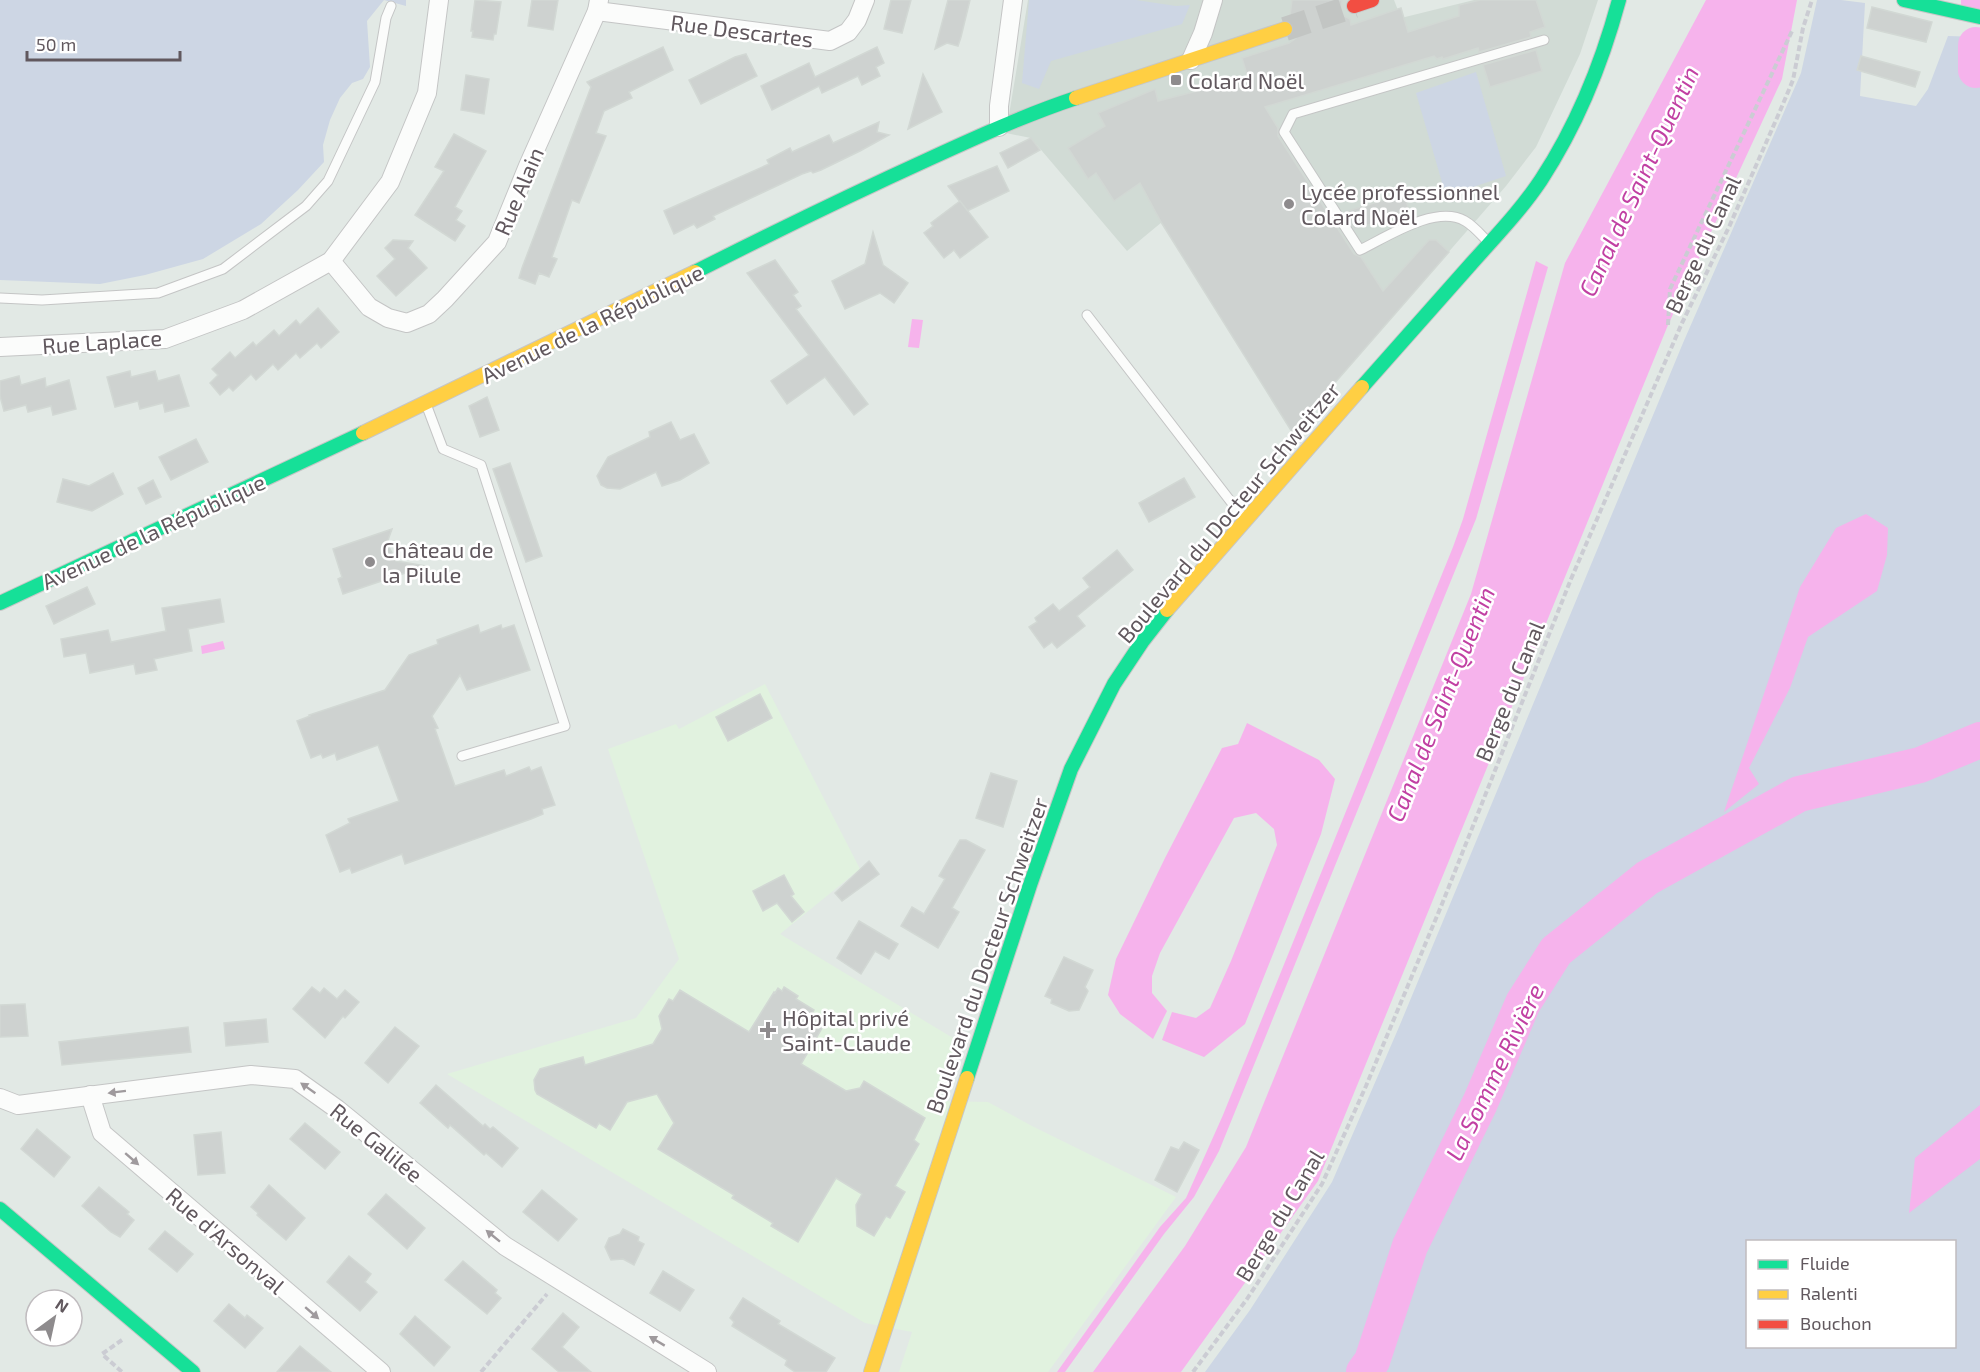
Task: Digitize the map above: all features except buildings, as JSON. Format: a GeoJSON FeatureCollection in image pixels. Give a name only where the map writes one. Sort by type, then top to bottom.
{"type":"FeatureCollection","features":[{"type":"Feature","properties":{"kind":"street","name":"Rue Laplace"},"geometry":{"type":"LineString","coordinates":[[0,347],[165,339],[243,310],[331,261],[390,182],[427,93],[439,0]]}},
{"type":"Feature","properties":{"kind":"street","name":"Rue Descartes"},"geometry":{"type":"LineString","coordinates":[[598,6],[830,41],[848,32],[857,20],[865,0]]}},
{"type":"Feature","properties":{"kind":"street"},"geometry":{"type":"LineString","coordinates":[[999,127],[999,106],[1013,0]]}},
{"type":"Feature","properties":{"kind":"street"},"geometry":{"type":"LineString","coordinates":[[1191,60],[1203,33],[1213,0]]}},
{"type":"Feature","properties":{"kind":"street"},"geometry":{"type":"LineString","coordinates":[[1354,6],[1372,0]]}},
{"type":"Feature","properties":{"kind":"street","name":"Boulevard du Docteur Schweitzer"},"geometry":{"type":"LineString","coordinates":[[871,1372],[1030,885],[1071,769],[1114,684],[1142,642],[1173,602],[1489,243],[1540,181],[1578,115],[1609,40],[1619,0]]}},
{"type":"Feature","properties":{"kind":"street"},"geometry":{"type":"LineString","coordinates":[[1904,0],[1980,17]]}},
{"type":"Feature","properties":{"kind":"street","name":"Rue Alain"},"geometry":{"type":"LineString","coordinates":[[331,261],[369,307],[388,318],[407,323],[429,314],[445,299],[497,242],[598,6]]}},
{"type":"Feature","properties":{"kind":"street","name":"Avenue de la République"},"geometry":{"type":"LineString","coordinates":[[0,603],[426,404],[895,175],[999,127],[1036,111],[1285,29]]}},
{"type":"Feature","properties":{"kind":"street","name":"Rue Galilée"},"geometry":{"type":"LineString","coordinates":[[0,1098],[18,1105],[251,1075],[296,1079],[337,1109],[505,1246],[707,1372]]}},
{"type":"Feature","properties":{"kind":"street","name":"Rue d'Arsonval"},"geometry":{"type":"LineString","coordinates":[[90,1095],[102,1133],[381,1372]]}},
{"type":"Feature","properties":{"kind":"street"},"geometry":{"type":"LineString","coordinates":[[0,1209],[193,1372]]}},
{"type":"Feature","properties":{"kind":"lane"},"geometry":{"type":"LineString","coordinates":[[0,298],[42,300],[158,293],[223,270],[306,206],[328,181],[375,82],[386,18],[391,6]]}},
{"type":"Feature","properties":{"kind":"lane"},"geometry":{"type":"LineString","coordinates":[[1489,243],[1465,220],[1445,216],[1429,218],[1360,250],[1284,132],[1293,114],[1544,40]]}},
{"type":"Feature","properties":{"kind":"lane"},"geometry":{"type":"LineString","coordinates":[[1087,315],[1245,520]]}},
{"type":"Feature","properties":{"kind":"lane"},"geometry":{"type":"LineString","coordinates":[[426,404],[443,449],[481,465],[565,726],[462,756]]}},
{"type":"Feature","properties":{"kind":"path","name":"Berge du Canal"},"geometry":{"type":"LineString","coordinates":[[1193,1372],[1247,1299],[1322,1184],[1366,1086],[1442,904],[1571,579],[1682,323],[1729,226],[1793,80],[1803,28],[1812,0]]}},
{"type":"Feature","properties":{"kind":"path"},"geometry":{"type":"LineString","coordinates":[[1668,325],[1670,289],[1792,29]]}},
{"type":"Feature","properties":{"kind":"path"},"geometry":{"type":"LineString","coordinates":[[481,1372],[559,1280]]}},
{"type":"Feature","properties":{"kind":"path"},"geometry":{"type":"LineString","coordinates":[[122,1372],[102,1354],[139,1326]]}},
{"type":"Feature","properties":{"kind":"shaded area"},"geometry":{"type":"Polygon","coordinates":[[[0,0],[384,0],[367,21],[370,67],[363,79],[352,83],[340,98],[330,120],[323,145],[324,162],[298,190],[261,224],[203,259],[145,275],[100,284],[0,280],[0,0]]]}},
{"type":"Feature","properties":{"kind":"shaded area"},"geometry":{"type":"Polygon","coordinates":[[[384,0],[406,0],[406,6],[384,0]]]}},
{"type":"Feature","properties":{"kind":"shaded area","name":"Lycée professionnel Colard Noël"},"geometry":{"type":"Polygon","coordinates":[[[1028,0],[1394,0],[1401,18],[1474,0],[1598,0],[1580,54],[1536,147],[1506,186],[1292,432],[1162,222],[1127,251],[1031,138],[1006,133],[1028,0]]]}},
{"type":"Feature","properties":{"kind":"shaded area"},"geometry":{"type":"Polygon","coordinates":[[[1029,0],[1136,0],[1176,6],[1190,5],[1182,24],[1051,61],[1039,89],[1022,83],[1029,0]]]}},
{"type":"Feature","properties":{"kind":"shaded area"},"geometry":{"type":"Polygon","coordinates":[[[1817,0],[1865,3],[1860,96],[1916,106],[1928,89],[1948,36],[1980,37],[1980,1372],[1205,1372],[1250,1310],[1332,1182],[1399,1027],[1683,343],[1801,73],[1817,0]]]}},
{"type":"Feature","properties":{"kind":"shaded area"},"geometry":{"type":"Polygon","coordinates":[[[1476,72],[1506,176],[1446,196],[1416,93],[1476,72]]]}},
{"type":"Feature","properties":{"kind":"shaded area","name":"Hôpital privé Saint-Claude"},"geometry":{"type":"Polygon","coordinates":[[[765,684],[860,869],[780,934],[958,1041],[939,1101],[988,1102],[1176,1197],[1048,1372],[899,1372],[912,1332],[865,1323],[447,1074],[636,1018],[679,959],[608,749],[676,724],[679,729],[765,684]]]}},
{"type":"Feature","properties":{"kind":"water","name":"Canal de Saint-Quentin"},"geometry":{"type":"Polygon","coordinates":[[[1706,0],[1797,0],[1782,79],[1668,325],[1318,1181],[1181,1372],[1093,1372],[1185,1246],[1246,1147],[1471,594],[1565,263],[1706,0]]]}},
{"type":"Feature","properties":{"kind":"water"},"geometry":{"type":"Polygon","coordinates":[[[1536,261],[1548,267],[1476,519],[1219,1151],[1194,1197],[1164,1234],[1065,1372],[1057,1372],[1160,1227],[1186,1198],[1223,1115],[1453,547],[1536,261]]]}},
{"type":"Feature","properties":{"kind":"water"},"geometry":{"type":"Polygon","coordinates":[[[912,319],[923,320],[919,348],[908,347],[912,319]]]}},
{"type":"Feature","properties":{"kind":"water"},"geometry":{"type":"Polygon","coordinates":[[[1866,514],[1888,528],[1887,555],[1877,591],[1808,637],[1790,688],[1749,768],[1759,784],[1724,812],[1800,587],[1836,528],[1866,514]]]}},
{"type":"Feature","properties":{"kind":"water"},"geometry":{"type":"Polygon","coordinates":[[[223,641],[225,649],[202,654],[201,646],[223,641]]]}},
{"type":"Feature","properties":{"kind":"water"},"geometry":{"type":"Polygon","coordinates":[[[1247,723],[1319,760],[1335,779],[1321,834],[1245,1024],[1204,1057],[1162,1040],[1172,1012],[1196,1018],[1210,1008],[1231,961],[1277,845],[1274,829],[1256,813],[1234,818],[1160,953],[1152,976],[1152,993],[1167,1011],[1153,1039],[1120,1014],[1108,995],[1116,959],[1165,858],[1222,748],[1238,744],[1247,723]]]}},
{"type":"Feature","properties":{"kind":"water"},"geometry":{"type":"Polygon","coordinates":[[[1980,1105],[1980,1159],[1909,1213],[1915,1158],[1980,1105]]]}},
{"type":"Feature","properties":{"kind":"waterway"},"geometry":{"type":"LineString","coordinates":[[1976,45],[1976,70]]}},
{"type":"Feature","properties":{"kind":"waterway","name":"La Somme Rivière"},"geometry":{"type":"LineString","coordinates":[[1364,1372],[1372,1361],[1410,1246],[1480,1103],[1523,1003],[1556,951],[1647,878],[1799,794],[1920,765],[1980,740]]}},
{"type":"Feature","properties":{"kind":"tunnel"},"geometry":{"type":"LineString","coordinates":[[1285,29],[1354,6]]}},
{"type":"Feature","properties":{"kind":"traffic: fast"},"geometry":{"type":"LineString","coordinates":[[1362,387],[1507,223],[1541,180],[1566,138],[1587,93],[1605,47],[1619,0]]}},
{"type":"Feature","properties":{"kind":"traffic: fast"},"geometry":{"type":"LineString","coordinates":[[1904,0],[1980,17]]}},
{"type":"Feature","properties":{"kind":"traffic: fast"},"geometry":{"type":"LineString","coordinates":[[695,272],[870,186],[1020,119],[1076,98]]}},
{"type":"Feature","properties":{"kind":"traffic: fast"},"geometry":{"type":"LineString","coordinates":[[0,603],[363,433]]}},
{"type":"Feature","properties":{"kind":"traffic: fast"},"geometry":{"type":"LineString","coordinates":[[967,1078],[1030,885],[1071,769],[1114,684],[1167,610]]}},
{"type":"Feature","properties":{"kind":"traffic: fast"},"geometry":{"type":"LineString","coordinates":[[0,1209],[193,1372]]}},
{"type":"Feature","properties":{"kind":"traffic: slow"},"geometry":{"type":"LineString","coordinates":[[1076,98],[1285,29]]}},
{"type":"Feature","properties":{"kind":"traffic: slow"},"geometry":{"type":"LineString","coordinates":[[363,433],[695,272]]}},
{"type":"Feature","properties":{"kind":"traffic: slow"},"geometry":{"type":"LineString","coordinates":[[1167,610],[1362,387]]}},
{"type":"Feature","properties":{"kind":"traffic: slow"},"geometry":{"type":"LineString","coordinates":[[871,1372],[967,1078]]}},
{"type":"Feature","properties":{"kind":"traffic: jam"},"geometry":{"type":"LineString","coordinates":[[1354,6],[1372,0]]}},
{"type":"Feature","properties":{"kind":"place","name":"Colard Noël"},"geometry":{"type":"Point","coordinates":[1176,80]}},
{"type":"Feature","properties":{"kind":"place","name":"Lycée professionnel Colard Noël"},"geometry":{"type":"Point","coordinates":[1289,204]}},
{"type":"Feature","properties":{"kind":"place","name":"Château de la Pilule"},"geometry":{"type":"Point","coordinates":[370,562]}},
{"type":"Feature","properties":{"kind":"place","name":"Hôpital privé Saint-Claude"},"geometry":{"type":"Point","coordinates":[768,1030]}}]}
